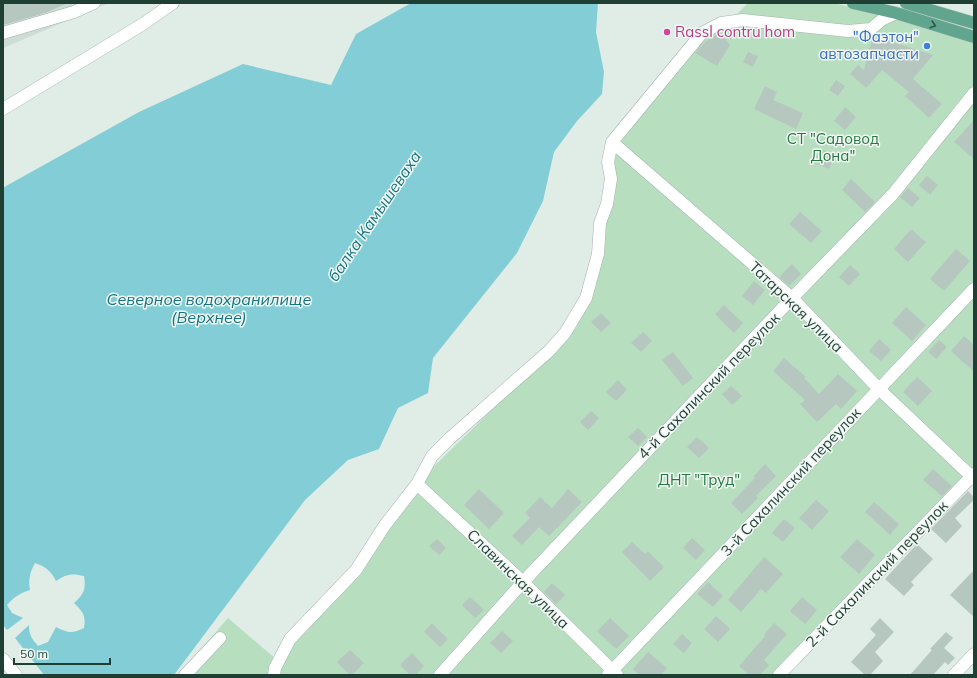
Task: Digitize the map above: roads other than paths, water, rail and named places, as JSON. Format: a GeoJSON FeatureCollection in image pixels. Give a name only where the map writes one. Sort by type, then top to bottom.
{"type":"FeatureCollection","features":[{"type":"Feature","properties":{"kind":"main road"},"geometry":{"type":"LineString","coordinates":[[854,3],[896,13],[974,38]]}},
{"type":"Feature","properties":{"kind":"main road"},"geometry":{"type":"LineString","coordinates":[[906,3],[974,23]]}},
{"type":"Feature","properties":{"kind":"street"},"geometry":{"type":"LineString","coordinates":[[3,33],[74,12],[94,3]]}},
{"type":"Feature","properties":{"kind":"street"},"geometry":{"type":"LineString","coordinates":[[3,109],[143,24],[173,3]]}},
{"type":"Feature","properties":{"kind":"street"},"geometry":{"type":"LineString","coordinates":[[274,675],[275,668],[290,639],[356,570],[384,525],[417,484],[432,456],[449,439],[549,351],[565,333],[586,298],[598,254],[600,223],[607,204],[611,179],[608,162],[612,142],[702,33],[721,23],[743,20],[848,31],[871,28],[883,19],[896,13]]}},
{"type":"Feature","properties":{"kind":"street","name":"4-й Сахалинский переулок"},"geometry":{"type":"LineString","coordinates":[[440,675],[523,582],[792,298],[893,194],[974,93]]}},
{"type":"Feature","properties":{"kind":"street","name":"Татарская улица"},"geometry":{"type":"LineString","coordinates":[[612,142],[792,298],[879,389],[973,477]]}},
{"type":"Feature","properties":{"kind":"street","name":"3-й Сахалинский переулок"},"geometry":{"type":"LineString","coordinates":[[613,673],[974,289]]}},
{"type":"Feature","properties":{"kind":"street","name":"2-й Сахалинский переулок"},"geometry":{"type":"LineString","coordinates":[[779,675],[973,477]]}},
{"type":"Feature","properties":{"kind":"street","name":"Славинская улица"},"geometry":{"type":"LineString","coordinates":[[417,484],[523,582],[613,673]]}},
{"type":"Feature","properties":{"kind":"street"},"geometry":{"type":"LineString","coordinates":[[185,675],[220,638]]}},
{"type":"Feature","properties":{"kind":"street"},"geometry":{"type":"LineString","coordinates":[[954,675],[974,654]]}},
{"type":"Feature","properties":{"kind":"street"},"geometry":{"type":"LineString","coordinates":[[3,659],[16,675]]}},
{"type":"Feature","properties":{"kind":"water","name":"Северное водохранилище (Верхнее)"},"geometry":{"type":"Polygon","coordinates":[[[411,3],[598,3],[596,32],[604,72],[602,94],[577,121],[554,152],[543,201],[517,253],[433,358],[428,393],[398,408],[379,449],[348,460],[305,500],[174,675],[44,675],[15,638],[29,625],[31,637],[38,646],[48,642],[56,627],[70,632],[84,628],[85,620],[83,614],[74,603],[84,591],[85,581],[84,576],[73,574],[56,581],[48,570],[35,563],[30,576],[30,590],[23,592],[7,605],[12,613],[23,618],[7,630],[3,625],[3,188],[139,112],[243,64],[331,85],[356,34],[411,3]]]}},
{"type":"Feature","properties":{"kind":"place","name":"Rassl contru hom"},"geometry":{"type":"Point","coordinates":[667,32]}},
{"type":"Feature","properties":{"kind":"place","name":"\"Фаэтон\" автозапчасти"},"geometry":{"type":"Point","coordinates":[927,46]}},
{"type":"Feature","properties":{"kind":"park label","name":"СТ \"Садовод Дона\""},"geometry":{"type":"Point","coordinates":[833,148]}},
{"type":"Feature","properties":{"kind":"park label","name":"ДНТ \"Труд\""},"geometry":{"type":"Point","coordinates":[699,480]}},
{"type":"Feature","properties":{"kind":"water label","name":"балка Камышеваха"},"geometry":{"type":"Point","coordinates":[374,216]}}]}
